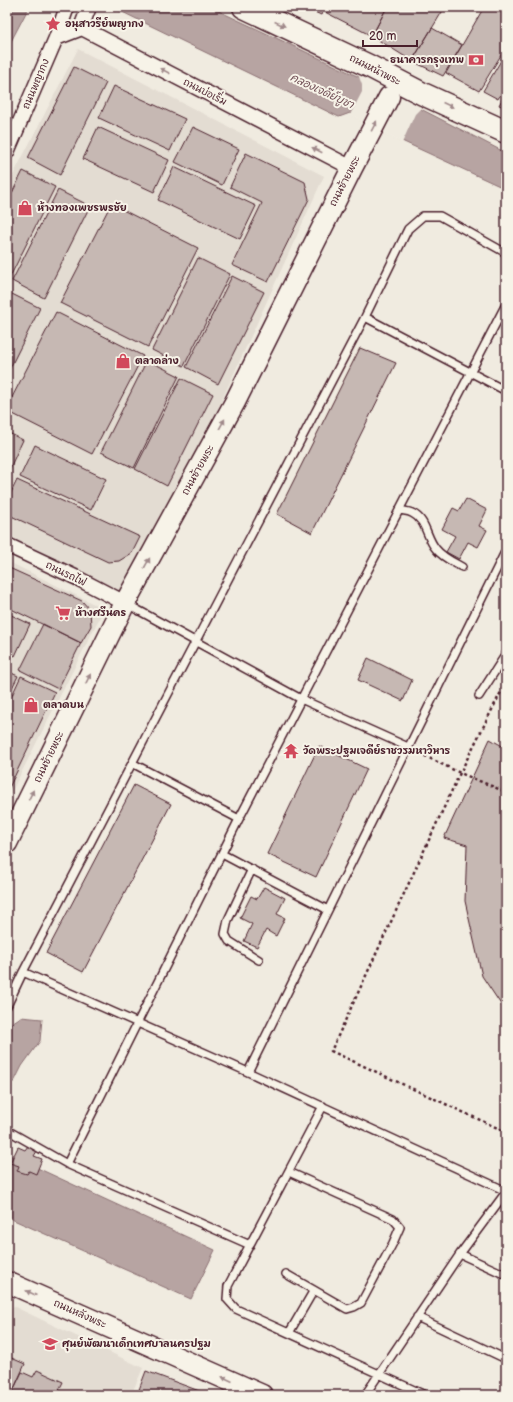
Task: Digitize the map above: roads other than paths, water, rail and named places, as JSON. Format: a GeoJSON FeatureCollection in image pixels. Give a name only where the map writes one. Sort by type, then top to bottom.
{"type":"FeatureCollection","features":[{"type":"Feature","properties":{"kind":"main road","name":"ถนนหน้าพระ"},"geometry":{"type":"LineString","coordinates":[[244,7],[369,66],[423,94],[506,132]]}},
{"type":"Feature","properties":{"kind":"street"},"geometry":{"type":"LineString","coordinates":[[56,38],[82,28],[82,23],[88,8]]}},
{"type":"Feature","properties":{"kind":"street","name":"ถนนพญากง"},"geometry":{"type":"LineString","coordinates":[[7,152],[56,38],[66,9]]}},
{"type":"Feature","properties":{"kind":"street","name":"ถนนบ่อเริ่ม"},"geometry":{"type":"LineString","coordinates":[[82,28],[355,162]]}},
{"type":"Feature","properties":{"kind":"street"},"geometry":{"type":"LineString","coordinates":[[369,66],[389,97],[423,94]]}},
{"type":"Feature","properties":{"kind":"street","name":"ถนนซ้ายพระ"},"geometry":{"type":"LineString","coordinates":[[7,843],[15,821],[125,603],[235,402],[389,97]]}},
{"type":"Feature","properties":{"kind":"street","name":"ถนนรถไฟ"},"geometry":{"type":"LineString","coordinates":[[7,545],[125,603]]}},
{"type":"Feature","properties":{"kind":"street","name":"ถนนหลังพระ"},"geometry":{"type":"LineString","coordinates":[[7,1282],[262,1395]]}},
{"type":"Feature","properties":{"kind":"lane"},"geometry":{"type":"LineString","coordinates":[[7,1006],[23,972],[365,317],[408,229],[423,216],[440,216],[506,253]]}},
{"type":"Feature","properties":{"kind":"lane"},"geometry":{"type":"LineString","coordinates":[[67,1164],[239,819],[506,304]]}},
{"type":"Feature","properties":{"kind":"lane"},"geometry":{"type":"LineString","coordinates":[[365,317],[471,374],[506,391]]}},
{"type":"Feature","properties":{"kind":"lane"},"geometry":{"type":"LineString","coordinates":[[400,510],[412,513],[424,524],[429,539],[436,549],[462,567]]}},
{"type":"Feature","properties":{"kind":"lane"},"geometry":{"type":"LineString","coordinates":[[248,1072],[506,550]]}},
{"type":"Feature","properties":{"kind":"lane"},"geometry":{"type":"LineString","coordinates":[[125,603],[301,699],[408,746]]}},
{"type":"Feature","properties":{"kind":"lane"},"geometry":{"type":"LineString","coordinates":[[479,696],[506,654]]}},
{"type":"Feature","properties":{"kind":"lane"},"geometry":{"type":"LineString","coordinates":[[132,763],[239,819]]}},
{"type":"Feature","properties":{"kind":"lane"},"geometry":{"type":"LineString","coordinates":[[222,854],[328,910]]}},
{"type":"Feature","properties":{"kind":"lane"},"geometry":{"type":"LineString","coordinates":[[252,869],[228,920],[225,934],[229,941],[259,960]]}},
{"type":"Feature","properties":{"kind":"lane"},"geometry":{"type":"LineString","coordinates":[[23,972],[324,1106],[506,1191],[417,1316],[365,1395]]}},
{"type":"Feature","properties":{"kind":"lane"},"geometry":{"type":"LineString","coordinates":[[324,1106],[228,1286],[227,1299],[236,1309],[425,1395]]}},
{"type":"Feature","properties":{"kind":"lane"},"geometry":{"type":"LineString","coordinates":[[7,1130],[67,1164],[250,1245]]}},
{"type":"Feature","properties":{"kind":"lane"},"geometry":{"type":"LineString","coordinates":[[286,1274],[347,1309],[354,1307],[361,1303],[400,1227],[393,1219],[289,1172]]}},
{"type":"Feature","properties":{"kind":"lane"},"geometry":{"type":"LineString","coordinates":[[460,1254],[506,1275]]}},
{"type":"Feature","properties":{"kind":"lane"},"geometry":{"type":"LineString","coordinates":[[288,1333],[314,1290]]}},
{"type":"Feature","properties":{"kind":"lane"},"geometry":{"type":"LineString","coordinates":[[417,1316],[506,1358]]}},
{"type":"Feature","properties":{"kind":"water"},"geometry":{"type":"Polygon","coordinates":[[[7,7],[29,7],[7,49],[7,7]]]}},
{"type":"Feature","properties":{"kind":"water","name":"คลองเจดีย์บูชา"},"geometry":{"type":"Polygon","coordinates":[[[112,7],[210,7],[357,76],[506,153],[506,189],[404,142],[350,113],[339,117],[112,7]]]}},
{"type":"Feature","properties":{"kind":"water"},"geometry":{"type":"Polygon","coordinates":[[[21,1017],[42,1019],[40,1041],[22,1066],[14,1082],[7,1081],[7,1026],[21,1017]]]}},
{"type":"Feature","properties":{"kind":"water"},"geometry":{"type":"Polygon","coordinates":[[[7,1154],[215,1250],[191,1299],[7,1217],[7,1154]]]}},
{"type":"Feature","properties":{"kind":"place","name":"อนุสาวรีย์พญากง"},"geometry":{"type":"Point","coordinates":[53,24]}},
{"type":"Feature","properties":{"kind":"place","name":"ธนาคารกรุงเทพ"},"geometry":{"type":"Point","coordinates":[476,60]}},
{"type":"Feature","properties":{"kind":"place","name":"ห้างทองเพชรพรชัย"},"geometry":{"type":"Point","coordinates":[25,208]}},
{"type":"Feature","properties":{"kind":"place","name":"ตลาดล่าง"},"geometry":{"type":"Point","coordinates":[123,361]}},
{"type":"Feature","properties":{"kind":"place","name":"ห้างศรีนคร"},"geometry":{"type":"Point","coordinates":[63,613]}},
{"type":"Feature","properties":{"kind":"place","name":"ตลาดบน"},"geometry":{"type":"Point","coordinates":[31,705]}},
{"type":"Feature","properties":{"kind":"place","name":"วัดพระปฐมเจดีย์ราชวรมหาวิหาร"},"geometry":{"type":"Point","coordinates":[291,751]}},
{"type":"Feature","properties":{"kind":"place","name":"ศุนย์พัฒนาเด็กเทศบาลนครปฐม"},"geometry":{"type":"Point","coordinates":[50,1344]}}]}
